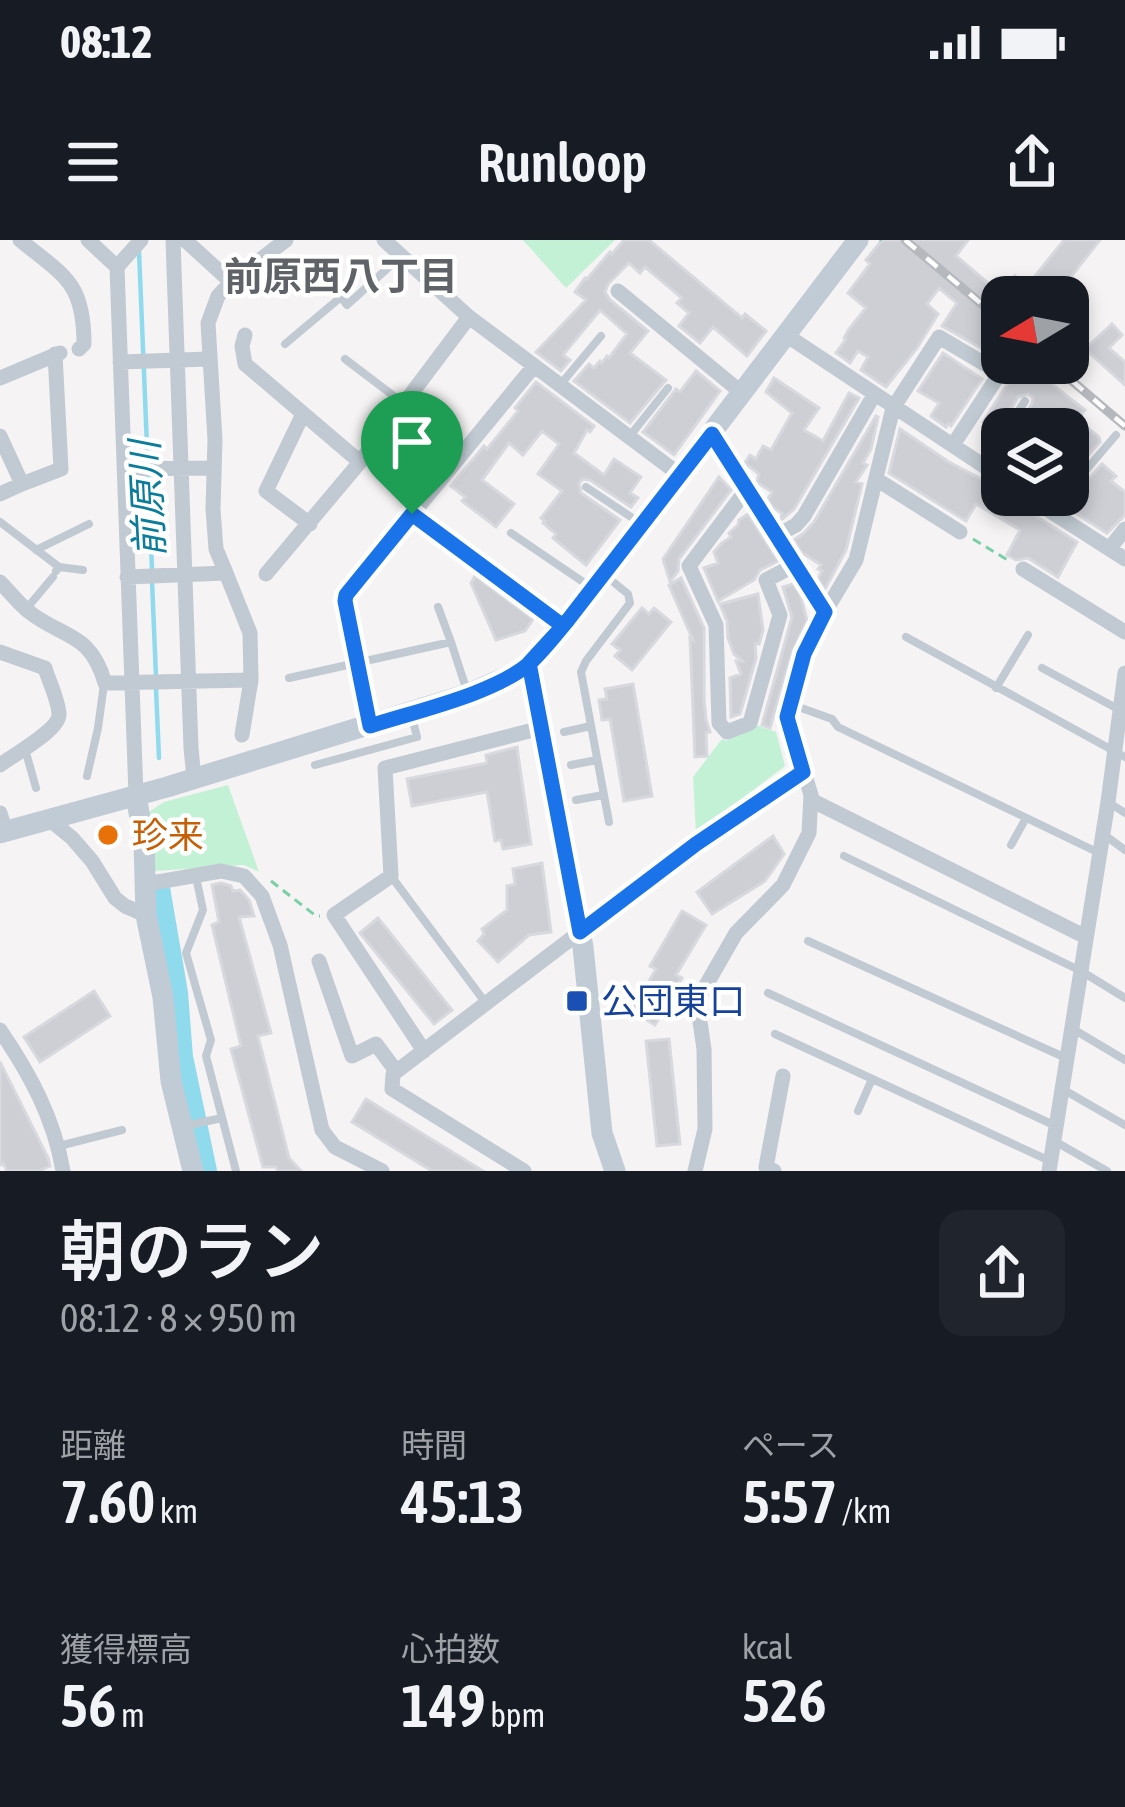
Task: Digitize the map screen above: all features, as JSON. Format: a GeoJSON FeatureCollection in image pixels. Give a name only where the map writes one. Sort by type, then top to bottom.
{"type":"FeatureCollection","features":[{"type":"Feature","properties":{"kind":"street"},"geometry":{"type":"LineString","coordinates":[[20,240],[78,295],[84,327],[84,344],[79,349]]}},
{"type":"Feature","properties":{"kind":"street"},"geometry":{"type":"LineString","coordinates":[[88,240],[117,267]]}},
{"type":"Feature","properties":{"kind":"street"},"geometry":{"type":"LineString","coordinates":[[142,240],[117,267],[136,796],[144,842],[146,915],[163,997],[171,1081],[194,1171]]}},
{"type":"Feature","properties":{"kind":"street"},"geometry":{"type":"LineString","coordinates":[[172,240],[194,778]]}},
{"type":"Feature","properties":{"kind":"street"},"geometry":{"type":"LineString","coordinates":[[242,735],[251,680],[250,633],[216,549],[208,323],[218,296],[231,282],[286,240]]}},
{"type":"Feature","properties":{"kind":"street"},"geometry":{"type":"LineString","coordinates":[[384,240],[469,317],[680,475]]}},
{"type":"Feature","properties":{"kind":"street"},"geometry":{"type":"LineString","coordinates":[[2,826],[50,820],[136,796],[370,726],[513,674],[563,626],[858,240]]}},
{"type":"Feature","properties":{"kind":"street"},"geometry":{"type":"LineString","coordinates":[[196,244],[231,282]]}},
{"type":"Feature","properties":{"kind":"street"},"geometry":{"type":"LineString","coordinates":[[618,291],[742,393]]}},
{"type":"Feature","properties":{"kind":"street"},"geometry":{"type":"LineString","coordinates":[[266,574],[360,462],[469,317]]}},
{"type":"Feature","properties":{"kind":"street"},"geometry":{"type":"LineString","coordinates":[[786,334],[981,463]]}},
{"type":"Feature","properties":{"kind":"street"},"geometry":{"type":"LineString","coordinates":[[245,335],[245,364],[360,462]]}},
{"type":"Feature","properties":{"kind":"street"},"geometry":{"type":"LineString","coordinates":[[694,1171],[705,1130],[698,1001],[736,933],[783,885],[809,832],[811,800],[787,717],[804,654],[856,560],[893,408],[939,337],[1000,373],[953,445]]}},
{"type":"Feature","properties":{"kind":"street"},"geometry":{"type":"LineString","coordinates":[[0,378],[57,354],[61,470],[0,494]]}},
{"type":"Feature","properties":{"kind":"street"},"geometry":{"type":"LineString","coordinates":[[120,362],[209,359]]}},
{"type":"Feature","properties":{"kind":"street"},"geometry":{"type":"LineString","coordinates":[[370,726],[346,595],[534,366]]}},
{"type":"Feature","properties":{"kind":"street"},"geometry":{"type":"LineString","coordinates":[[776,536],[804,516],[874,395]]}},
{"type":"Feature","properties":{"kind":"street"},"geometry":{"type":"LineString","coordinates":[[303,414],[266,490],[310,524]]}},
{"type":"Feature","properties":{"kind":"street"},"geometry":{"type":"LineString","coordinates":[[712,434],[825,612]]}},
{"type":"Feature","properties":{"kind":"street"},"geometry":{"type":"LineString","coordinates":[[0,436],[22,484]]}},
{"type":"Feature","properties":{"kind":"street"},"geometry":{"type":"LineString","coordinates":[[124,470],[213,468]]}},
{"type":"Feature","properties":{"kind":"street"},"geometry":{"type":"LineString","coordinates":[[876,479],[960,532]]}},
{"type":"Feature","properties":{"kind":"street"},"geometry":{"type":"LineString","coordinates":[[747,489],[689,566],[716,626],[719,723],[724,730],[750,723],[780,615],[766,580],[795,565]]}},
{"type":"Feature","properties":{"kind":"street"},"geometry":{"type":"LineString","coordinates":[[412,514],[563,626]]}},
{"type":"Feature","properties":{"kind":"street"},"geometry":{"type":"LineString","coordinates":[[1055,516],[1125,559]]}},
{"type":"Feature","properties":{"kind":"street"},"geometry":{"type":"LineString","coordinates":[[1109,548],[1125,529]]}},
{"type":"Feature","properties":{"kind":"street"},"geometry":{"type":"LineString","coordinates":[[1023,569],[1125,632]]}},
{"type":"Feature","properties":{"kind":"street"},"geometry":{"type":"LineString","coordinates":[[127,577],[226,573]]}},
{"type":"Feature","properties":{"kind":"street"},"geometry":{"type":"LineString","coordinates":[[0,582],[26,609],[75,637],[98,659],[105,683],[251,680]]}},
{"type":"Feature","properties":{"kind":"street"},"geometry":{"type":"LineString","coordinates":[[0,652],[46,668],[58,710],[55,726],[0,764]]}},
{"type":"Feature","properties":{"kind":"street"},"geometry":{"type":"LineString","coordinates":[[529,663],[553,730],[602,1133],[615,1171]]}},
{"type":"Feature","properties":{"kind":"street"},"geometry":{"type":"LineString","coordinates":[[1049,1166],[1102,834],[1120,754],[1118,710],[1125,673]]}},
{"type":"Feature","properties":{"kind":"street"},"geometry":{"type":"LineString","coordinates":[[424,1051],[334,915],[391,877],[385,768],[553,730]]}},
{"type":"Feature","properties":{"kind":"street"},"geometry":{"type":"LineString","coordinates":[[524,1171],[392,1089],[393,1074],[696,844],[803,772]]}},
{"type":"Feature","properties":{"kind":"street"},"geometry":{"type":"LineString","coordinates":[[811,800],[1086,937]]}},
{"type":"Feature","properties":{"kind":"street"},"geometry":{"type":"LineString","coordinates":[[50,820],[72,838],[116,898],[146,915]]}},
{"type":"Feature","properties":{"kind":"street"},"geometry":{"type":"LineString","coordinates":[[146,884],[221,871],[244,876],[262,896],[280,944],[322,1130],[335,1147],[382,1171]]}},
{"type":"Feature","properties":{"kind":"street"},"geometry":{"type":"LineString","coordinates":[[319,961],[352,1057],[376,1044],[396,1071]]}},
{"type":"Feature","properties":{"kind":"street"},"geometry":{"type":"LineString","coordinates":[[0,1030],[30,1077],[63,1171]]}},
{"type":"Feature","properties":{"kind":"street"},"geometry":{"type":"LineString","coordinates":[[774,1171],[766,1167],[783,1076]]}},
{"type":"Feature","properties":{"kind":"lane"},"geometry":{"type":"LineString","coordinates":[[285,344],[341,297],[347,305],[401,256]]}},
{"type":"Feature","properties":{"kind":"lane"},"geometry":{"type":"LineString","coordinates":[[560,385],[601,336]]}},
{"type":"Feature","properties":{"kind":"lane"},"geometry":{"type":"LineString","coordinates":[[345,359],[404,404]]}},
{"type":"Feature","properties":{"kind":"lane"},"geometry":{"type":"LineString","coordinates":[[629,437],[668,388]]}},
{"type":"Feature","properties":{"kind":"lane"},"geometry":{"type":"LineString","coordinates":[[1020,408],[1025,401]]}},
{"type":"Feature","properties":{"kind":"lane"},"geometry":{"type":"LineString","coordinates":[[1089,466],[1116,435]]}},
{"type":"Feature","properties":{"kind":"lane"},"geometry":{"type":"LineString","coordinates":[[586,487],[642,525]]}},
{"type":"Feature","properties":{"kind":"lane"},"geometry":{"type":"LineString","coordinates":[[0,522],[56,572]]}},
{"type":"Feature","properties":{"kind":"lane"},"geometry":{"type":"LineString","coordinates":[[35,550],[89,524]]}},
{"type":"Feature","properties":{"kind":"lane"},"geometry":{"type":"LineString","coordinates":[[511,533],[553,563],[628,594],[630,603],[581,672],[609,822]]}},
{"type":"Feature","properties":{"kind":"lane"},"geometry":{"type":"LineString","coordinates":[[26,609],[56,572],[83,570]]}},
{"type":"Feature","properties":{"kind":"lane"},"geometry":{"type":"LineString","coordinates":[[439,607],[468,694]]}},
{"type":"Feature","properties":{"kind":"lane"},"geometry":{"type":"LineString","coordinates":[[996,688],[1028,635]]}},
{"type":"Feature","properties":{"kind":"lane"},"geometry":{"type":"LineString","coordinates":[[906,637],[1120,754]]}},
{"type":"Feature","properties":{"kind":"lane"},"geometry":{"type":"LineString","coordinates":[[289,678],[451,642]]}},
{"type":"Feature","properties":{"kind":"lane"},"geometry":{"type":"LineString","coordinates":[[1042,668],[1118,710]]}},
{"type":"Feature","properties":{"kind":"lane"},"geometry":{"type":"LineString","coordinates":[[87,776],[105,683]]}},
{"type":"Feature","properties":{"kind":"lane"},"geometry":{"type":"LineString","coordinates":[[792,704],[832,719],[838,728],[1100,854]]}},
{"type":"Feature","properties":{"kind":"lane"},"geometry":{"type":"LineString","coordinates":[[315,765],[417,737],[410,713]]}},
{"type":"Feature","properties":{"kind":"lane"},"geometry":{"type":"LineString","coordinates":[[847,732],[858,719]]}},
{"type":"Feature","properties":{"kind":"lane"},"geometry":{"type":"LineString","coordinates":[[553,730],[591,726]]}},
{"type":"Feature","properties":{"kind":"lane"},"geometry":{"type":"LineString","coordinates":[[24,746],[36,788]]}},
{"type":"Feature","properties":{"kind":"lane"},"geometry":{"type":"LineString","coordinates":[[571,765],[597,760]]}},
{"type":"Feature","properties":{"kind":"lane"},"geometry":{"type":"LineString","coordinates":[[575,800],[604,795]]}},
{"type":"Feature","properties":{"kind":"lane"},"geometry":{"type":"LineString","coordinates":[[1108,802],[1125,813]]}},
{"type":"Feature","properties":{"kind":"lane"},"geometry":{"type":"LineString","coordinates":[[1011,845],[1026,818]]}},
{"type":"Feature","properties":{"kind":"lane"},"geometry":{"type":"LineString","coordinates":[[1102,834],[1125,850]]}},
{"type":"Feature","properties":{"kind":"lane"},"geometry":{"type":"LineString","coordinates":[[844,856],[1081,970],[1125,998]]}},
{"type":"Feature","properties":{"kind":"lane"},"geometry":{"type":"LineString","coordinates":[[195,875],[202,910],[186,952],[211,1040],[206,1056],[236,1171]]}},
{"type":"Feature","properties":{"kind":"lane"},"geometry":{"type":"LineString","coordinates":[[391,877],[486,1004]]}},
{"type":"Feature","properties":{"kind":"lane"},"geometry":{"type":"LineString","coordinates":[[808,941],[1067,1059]]}},
{"type":"Feature","properties":{"kind":"lane"},"geometry":{"type":"LineString","coordinates":[[768,993],[1055,1133],[1107,1171]]}},
{"type":"Feature","properties":{"kind":"lane"},"geometry":{"type":"LineString","coordinates":[[1072,1028],[1125,1060]]}},
{"type":"Feature","properties":{"kind":"lane"},"geometry":{"type":"LineString","coordinates":[[775,1034],[1049,1166]]}},
{"type":"Feature","properties":{"kind":"lane"},"geometry":{"type":"LineString","coordinates":[[858,1111],[872,1079]]}},
{"type":"Feature","properties":{"kind":"lane"},"geometry":{"type":"LineString","coordinates":[[1062,1088],[1125,1126]]}},
{"type":"Feature","properties":{"kind":"lane"},"geometry":{"type":"LineString","coordinates":[[184,1126],[222,1118]]}},
{"type":"Feature","properties":{"kind":"lane"},"geometry":{"type":"LineString","coordinates":[[58,1147],[122,1130]]}},
{"type":"Feature","properties":{"kind":"path"},"geometry":{"type":"LineString","coordinates":[[960,532],[1023,569]]}},
{"type":"Feature","properties":{"kind":"path"},"geometry":{"type":"LineString","coordinates":[[273,880],[316,916]]}},
{"type":"Feature","properties":{"kind":"green space"},"geometry":{"type":"Polygon","coordinates":[[[523,240],[615,240],[566,288],[523,240]]]}},
{"type":"Feature","properties":{"kind":"green space"},"geometry":{"type":"Polygon","coordinates":[[[756,725],[776,732],[785,766],[696,833],[693,777],[722,739],[756,725]]]}},
{"type":"Feature","properties":{"kind":"green space"},"geometry":{"type":"Polygon","coordinates":[[[228,785],[259,872],[244,865],[154,871],[149,812],[164,802],[228,785]]]}},
{"type":"Feature","properties":{"kind":"building"},"geometry":{"type":"Polygon","coordinates":[[[624,240],[649,240],[742,318],[745,314],[766,331],[747,356],[713,327],[700,343],[679,326],[689,313],[677,303],[682,298],[645,267],[640,273],[629,263],[605,292],[648,331],[630,353],[666,380],[630,423],[574,381],[589,364],[594,368],[609,358],[627,334],[600,310],[563,355],[570,360],[561,371],[536,352],[586,300],[575,292],[585,278],[624,240]]]}},
{"type":"Feature","properties":{"kind":"building"},"geometry":{"type":"Polygon","coordinates":[[[882,240],[968,240],[956,256],[981,277],[981,348],[942,326],[957,303],[939,288],[927,304],[938,314],[886,387],[861,370],[868,357],[858,351],[850,363],[836,353],[866,308],[848,293],[870,264],[866,260],[882,240]]]}},
{"type":"Feature","properties":{"kind":"building"},"geometry":{"type":"Polygon","coordinates":[[[1064,240],[1100,240],[1072,276],[1035,276],[1064,240]]]}},
{"type":"Feature","properties":{"kind":"building"},"geometry":{"type":"Polygon","coordinates":[[[1112,324],[1122,335],[1109,348],[1125,362],[1125,385],[1089,353],[1089,345],[1112,324]]]}},
{"type":"Feature","properties":{"kind":"building"},"geometry":{"type":"Polygon","coordinates":[[[943,353],[981,378],[951,426],[931,416],[939,403],[918,391],[943,353]]]}},
{"type":"Feature","properties":{"kind":"building"},"geometry":{"type":"Polygon","coordinates":[[[696,371],[720,391],[674,455],[643,432],[696,371]]]}},
{"type":"Feature","properties":{"kind":"building"},"geometry":{"type":"Polygon","coordinates":[[[774,378],[819,408],[804,430],[823,441],[849,393],[859,398],[794,509],[781,520],[782,513],[768,499],[772,492],[757,482],[759,474],[745,463],[750,455],[756,459],[763,446],[771,450],[792,413],[766,392],[774,378]]]}},
{"type":"Feature","properties":{"kind":"building"},"geometry":{"type":"Polygon","coordinates":[[[536,382],[594,426],[574,453],[604,475],[614,459],[641,477],[630,493],[638,498],[631,507],[590,480],[579,483],[581,493],[620,520],[586,565],[553,538],[556,534],[541,518],[562,491],[538,474],[559,444],[542,431],[523,455],[509,443],[482,480],[514,504],[496,527],[462,501],[465,497],[451,486],[484,446],[487,449],[536,382]]]}},
{"type":"Feature","properties":{"kind":"building"},"geometry":{"type":"Polygon","coordinates":[[[1007,384],[1052,384],[1082,408],[1030,408],[1033,398],[1028,394],[1018,397],[1011,408],[992,408],[1007,384]]]}},
{"type":"Feature","properties":{"kind":"building"},"geometry":{"type":"Polygon","coordinates":[[[876,416],[871,449],[863,463],[867,465],[856,482],[862,484],[846,550],[825,589],[818,579],[821,565],[801,552],[794,540],[814,522],[876,416]]]}},
{"type":"Feature","properties":{"kind":"building"},"geometry":{"type":"Polygon","coordinates":[[[900,429],[981,479],[981,507],[976,504],[966,521],[889,473],[900,429]]]}},
{"type":"Feature","properties":{"kind":"building"},"geometry":{"type":"Polygon","coordinates":[[[1089,429],[1099,437],[1089,454],[1089,429]]]}},
{"type":"Feature","properties":{"kind":"building"},"geometry":{"type":"Polygon","coordinates":[[[1102,464],[1116,476],[1111,481],[1125,492],[1125,515],[1107,533],[1080,516],[1089,516],[1089,479],[1102,464]]]}},
{"type":"Feature","properties":{"kind":"building"},"geometry":{"type":"Polygon","coordinates":[[[719,477],[731,490],[679,559],[670,582],[663,559],[719,477]]]}},
{"type":"Feature","properties":{"kind":"building"},"geometry":{"type":"Polygon","coordinates":[[[748,514],[778,561],[718,601],[704,568],[718,563],[714,552],[748,514]]]}},
{"type":"Feature","properties":{"kind":"building"},"geometry":{"type":"Polygon","coordinates":[[[996,516],[1036,516],[1077,542],[1058,577],[1028,558],[1016,560],[1007,555],[1020,530],[996,516]]]}},
{"type":"Feature","properties":{"kind":"building"},"geometry":{"type":"Polygon","coordinates":[[[475,576],[533,619],[525,631],[496,640],[471,583],[475,576]]]}},
{"type":"Feature","properties":{"kind":"building"},"geometry":{"type":"Polygon","coordinates":[[[681,578],[704,628],[707,756],[695,757],[690,638],[693,640],[669,585],[681,578]]]}},
{"type":"Feature","properties":{"kind":"building"},"geometry":{"type":"Polygon","coordinates":[[[793,584],[807,621],[793,650],[770,728],[762,725],[792,617],[783,587],[793,584]]]}},
{"type":"Feature","properties":{"kind":"building"},"geometry":{"type":"Polygon","coordinates":[[[758,594],[763,630],[755,644],[756,658],[740,714],[731,717],[730,678],[741,674],[736,661],[742,661],[734,654],[720,604],[758,594]]]}},
{"type":"Feature","properties":{"kind":"building"},"geometry":{"type":"Polygon","coordinates":[[[642,608],[649,614],[654,608],[671,622],[632,670],[615,656],[620,650],[612,644],[642,608]]]}},
{"type":"Feature","properties":{"kind":"building"},"geometry":{"type":"Polygon","coordinates":[[[633,684],[652,796],[624,801],[610,719],[602,720],[599,700],[607,699],[605,689],[633,684]]]}},
{"type":"Feature","properties":{"kind":"building"},"geometry":{"type":"Polygon","coordinates":[[[517,747],[531,844],[503,849],[501,840],[495,841],[487,792],[412,806],[407,779],[487,763],[486,755],[517,747]]]}},
{"type":"Feature","properties":{"kind":"building"},"geometry":{"type":"Polygon","coordinates":[[[773,836],[784,854],[765,881],[712,914],[697,892],[773,836]]]}},
{"type":"Feature","properties":{"kind":"building"},"geometry":{"type":"Polygon","coordinates":[[[542,863],[551,932],[529,935],[498,962],[478,941],[482,929],[507,910],[507,886],[515,884],[513,869],[542,863]]]}},
{"type":"Feature","properties":{"kind":"building"},"geometry":{"type":"Polygon","coordinates":[[[212,885],[240,890],[254,916],[239,917],[271,1033],[258,1036],[289,1158],[301,1171],[263,1167],[231,1049],[241,1046],[212,925],[219,922],[212,885]]]}},
{"type":"Feature","properties":{"kind":"building"},"geometry":{"type":"Polygon","coordinates":[[[682,911],[706,925],[676,975],[682,978],[655,1025],[632,1011],[656,969],[650,966],[682,911]]]}},
{"type":"Feature","properties":{"kind":"building"},"geometry":{"type":"Polygon","coordinates":[[[378,918],[452,1010],[434,1024],[360,933],[378,918]]]}},
{"type":"Feature","properties":{"kind":"building"},"geometry":{"type":"Polygon","coordinates":[[[94,991],[110,1016],[40,1062],[24,1037],[94,991]]]}},
{"type":"Feature","properties":{"kind":"building"},"geometry":{"type":"Polygon","coordinates":[[[669,1039],[680,1144],[657,1146],[646,1041],[669,1039]]]}},
{"type":"Feature","properties":{"kind":"building"},"geometry":{"type":"Polygon","coordinates":[[[0,1062],[48,1158],[50,1166],[39,1171],[7,1171],[0,1165],[0,1062]]]}},
{"type":"Feature","properties":{"kind":"building"},"geometry":{"type":"Polygon","coordinates":[[[366,1099],[483,1171],[432,1171],[352,1122],[366,1099]]]}},
{"type":"Feature","properties":{"kind":"waterway","name":"前原川"},"geometry":{"type":"LineString","coordinates":[[139,251],[152,569]]}},
{"type":"Feature","properties":{"kind":"waterway","name":"前原川"},"geometry":{"type":"LineString","coordinates":[[152,581],[156,677]]}},
{"type":"Feature","properties":{"kind":"waterway","name":"前原川"},"geometry":{"type":"LineString","coordinates":[[156,689],[159,758]]}},
{"type":"Feature","properties":{"kind":"waterway","name":"前原川"},"geometry":{"type":"LineString","coordinates":[[158,888],[176,993],[181,1057],[205,1171]]}},
{"type":"Feature","properties":{"kind":"railway"},"geometry":{"type":"LineString","coordinates":[[905,240],[981,303]]}},
{"type":"Feature","properties":{"kind":"railway"},"geometry":{"type":"LineString","coordinates":[[1076,384],[1125,426]]}},
{"type":"Feature","properties":{"kind":"place","name":"珍来"},"geometry":{"type":"Point","coordinates":[108,835]}},
{"type":"Feature","properties":{"kind":"place","name":"公団東口"},"geometry":{"type":"Point","coordinates":[577,1001]}},
{"type":"Feature","properties":{"kind":"district","name":"前原西八丁目"},"geometry":{"type":"Point","coordinates":[341,276]}},
{"type":"Feature","properties":{"kind":"route"},"geometry":{"type":"LineString","coordinates":[[412,514],[346,595],[370,726],[468,694],[529,663],[563,626],[568,620],[712,434],[825,612],[804,654],[787,717],[803,772],[696,844],[580,932],[529,663],[538,653],[563,626],[412,514]]}}]}
